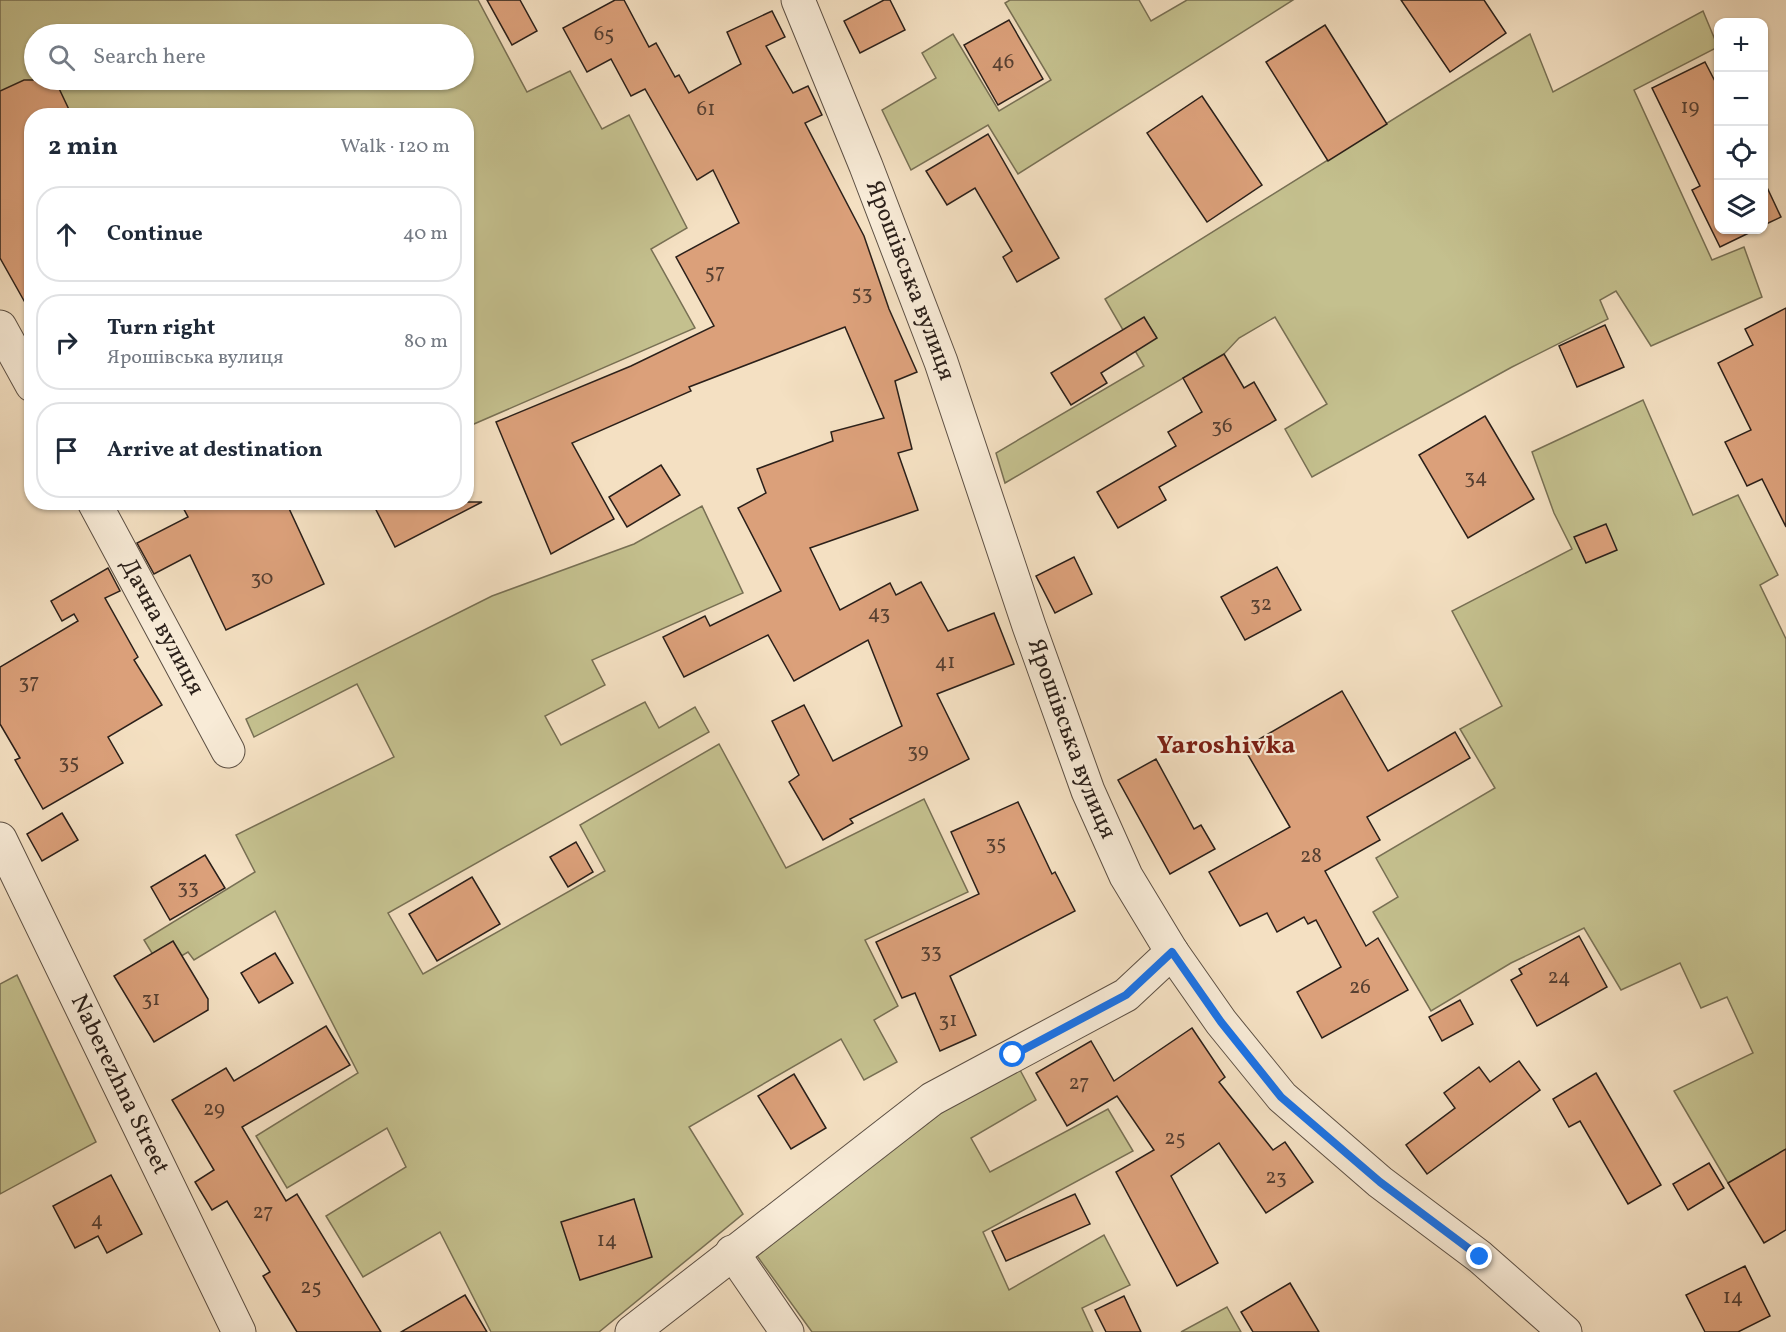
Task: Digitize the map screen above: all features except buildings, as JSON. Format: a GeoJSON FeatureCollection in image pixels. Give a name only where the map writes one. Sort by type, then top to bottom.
{"type":"FeatureCollection","features":[{"type":"Feature","properties":{"kind":"street","name":"Ярошівська вулиця"},"geometry":{"type":"LineString","coordinates":[[798,0],[866,166],[941,362],[1029,626],[1088,791],[1126,876],[1172,952],[1221,1022],[1281,1097],[1380,1182],[1480,1257],[1565,1332]]}},
{"type":"Feature","properties":{"kind":"street"},"geometry":{"type":"LineString","coordinates":[[0,327],[24,370]]}},
{"type":"Feature","properties":{"kind":"street","name":"Дачна вулиця"},"geometry":{"type":"LineString","coordinates":[[98,510],[228,751]]}},
{"type":"Feature","properties":{"kind":"street","name":"Naberezhna Street"},"geometry":{"type":"LineString","coordinates":[[0,838],[239,1332]]}},
{"type":"Feature","properties":{"kind":"street"},"geometry":{"type":"LineString","coordinates":[[632,1332],[732,1252],[932,1099],[1126,995],[1172,952]]}},
{"type":"Feature","properties":{"kind":"street"},"geometry":{"type":"LineString","coordinates":[[732,1252],[787,1332]]}},
{"type":"Feature","properties":{"kind":"shaded area"},"geometry":{"type":"Polygon","coordinates":[[[0,0],[478,0],[527,92],[570,71],[602,129],[629,115],[687,228],[651,249],[695,328],[474,424],[474,108],[24,108],[24,130],[0,173],[0,0]]]}},
{"type":"Feature","properties":{"kind":"shaded area"},"geometry":{"type":"Polygon","coordinates":[[[1010,0],[1139,0],[1151,21],[1187,0],[1293,0],[1018,174],[988,125],[911,170],[882,110],[936,78],[922,53],[953,34],[999,111],[1051,80],[1005,3],[1010,0]]]}},
{"type":"Feature","properties":{"kind":"shaded area"},"geometry":{"type":"Polygon","coordinates":[[[1703,11],[1714,37],[1714,49],[1634,90],[1712,260],[1744,247],[1762,297],[1651,346],[1616,291],[1600,300],[1608,319],[1512,367],[1312,477],[1285,429],[1327,404],[1275,317],[1239,338],[1224,354],[1005,483],[996,453],[1144,366],[1105,299],[1530,34],[1553,92],[1703,11]]]}},
{"type":"Feature","properties":{"kind":"shaded area"},"geometry":{"type":"Polygon","coordinates":[[[1643,400],[1693,515],[1738,495],[1778,575],[1760,585],[1786,639],[1786,1149],[1728,1183],[1674,1091],[1753,1053],[1727,997],[1701,1008],[1680,963],[1621,990],[1584,928],[1511,963],[1431,1011],[1373,912],[1398,897],[1376,858],[1495,788],[1460,729],[1502,706],[1452,611],[1572,549],[1554,513],[1532,452],[1643,400]]]}},
{"type":"Feature","properties":{"kind":"shaded area"},"geometry":{"type":"Polygon","coordinates":[[[702,506],[743,593],[592,660],[605,685],[545,716],[561,745],[645,702],[659,728],[695,707],[709,732],[388,913],[423,974],[605,871],[580,825],[719,744],[786,868],[924,799],[968,892],[865,940],[898,1006],[874,1020],[897,1062],[864,1080],[841,1039],[689,1127],[743,1214],[599,1332],[491,1332],[440,1232],[363,1277],[326,1216],[406,1167],[387,1128],[287,1188],[256,1136],[358,1073],[275,911],[194,960],[188,952],[161,968],[144,940],[255,872],[236,835],[394,757],[357,684],[254,737],[246,719],[492,596],[634,544],[702,506]]]}},
{"type":"Feature","properties":{"kind":"shaded area"},"geometry":{"type":"Polygon","coordinates":[[[17,975],[96,1142],[0,1194],[0,984],[17,975]]]}},
{"type":"Feature","properties":{"kind":"shaded area"},"geometry":{"type":"Polygon","coordinates":[[[1019,1068],[1036,1100],[971,1138],[990,1172],[1108,1109],[1133,1151],[983,1232],[1009,1290],[1104,1235],[1130,1285],[1082,1308],[1093,1332],[812,1332],[755,1253],[952,1105],[1019,1068]]]}},
{"type":"Feature","properties":{"kind":"shaded area"},"geometry":{"type":"Polygon","coordinates":[[[1227,1307],[1241,1332],[1181,1332],[1227,1307]]]}},
{"type":"Feature","properties":{"kind":"district","name":"Yaroshivka"},"geometry":{"type":"Point","coordinates":[1226,746]}},
{"type":"Feature","properties":{"kind":"route"},"geometry":{"type":"LineString","coordinates":[[1013,1055],[1126,995],[1172,952],[1221,1022],[1281,1097],[1380,1182],[1480,1257]]}}]}
